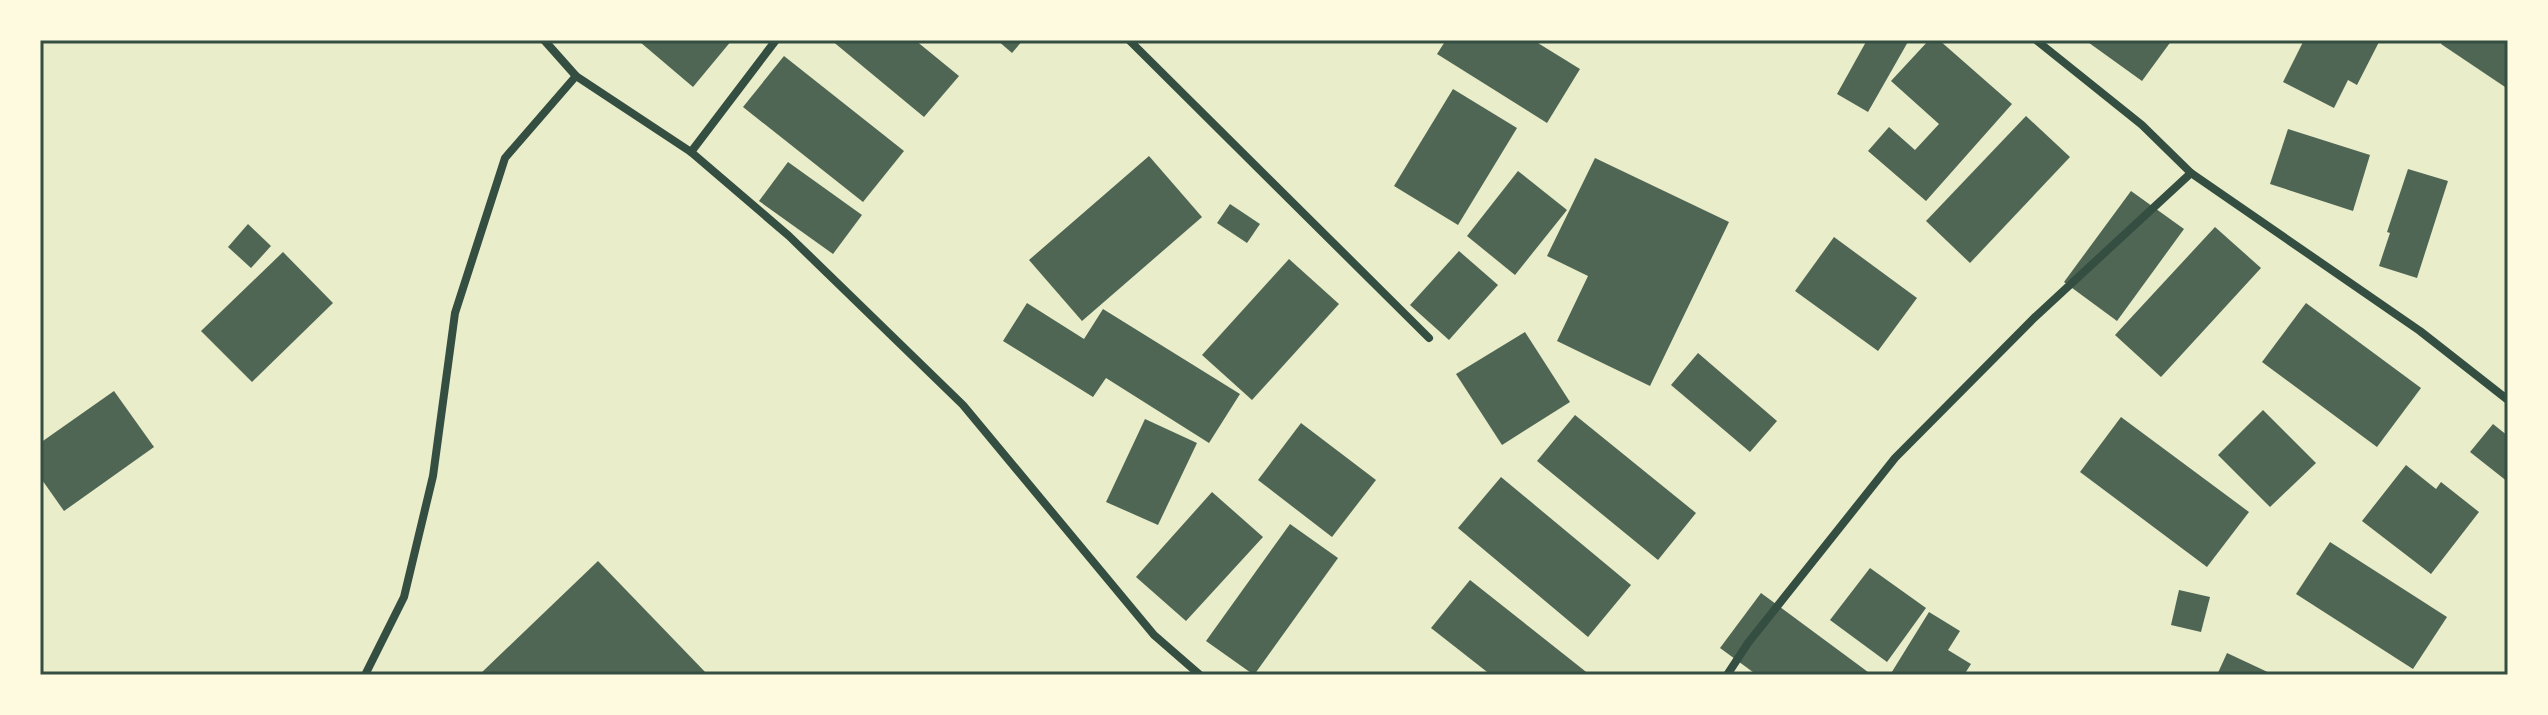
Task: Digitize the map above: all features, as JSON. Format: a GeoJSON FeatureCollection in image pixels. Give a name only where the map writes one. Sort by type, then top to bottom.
{"type":"FeatureCollection","features":[{"type":"Feature","properties":{"kind":"street"},"geometry":{"type":"LineString","coordinates":[[544,40],[576,76],[691,152],[789,236],[963,405],[1154,635],[1200,675]]}},
{"type":"Feature","properties":{"kind":"street"},"geometry":{"type":"LineString","coordinates":[[691,152],[776,40]]}},
{"type":"Feature","properties":{"kind":"street"},"geometry":{"type":"LineString","coordinates":[[1129,40],[1429,338]]}},
{"type":"Feature","properties":{"kind":"street"},"geometry":{"type":"LineString","coordinates":[[2036,40],[2142,125],[2191,173],[2420,331],[2508,400]]}},
{"type":"Feature","properties":{"kind":"street"},"geometry":{"type":"LineString","coordinates":[[365,675],[404,597],[433,476],[455,313],[505,158],[576,76]]}},
{"type":"Feature","properties":{"kind":"street"},"geometry":{"type":"LineString","coordinates":[[1727,675],[1748,643],[1895,458],[2034,318],[2191,173]]}},
{"type":"Feature","properties":{"kind":"building"},"geometry":{"type":"Polygon","coordinates":[[[732,40],[693,87],[640,42],[732,40]]]}},
{"type":"Feature","properties":{"kind":"building"},"geometry":{"type":"Polygon","coordinates":[[[831,40],[915,40],[959,76],[924,117],[831,40]]]}},
{"type":"Feature","properties":{"kind":"building"},"geometry":{"type":"Polygon","coordinates":[[[997,40],[1023,40],[1012,53],[997,40]]]}},
{"type":"Feature","properties":{"kind":"building"},"geometry":{"type":"Polygon","coordinates":[[[1446,40],[1533,40],[1580,69],[1547,123],[1437,54],[1446,40]]]}},
{"type":"Feature","properties":{"kind":"building"},"geometry":{"type":"Polygon","coordinates":[[[1867,40],[1909,40],[1868,112],[1837,94],[1867,40]]]}},
{"type":"Feature","properties":{"kind":"building"},"geometry":{"type":"Polygon","coordinates":[[[1929,40],[1939,40],[2012,104],[1926,201],[1868,151],[1889,127],[1915,150],[1939,124],[1891,81],[1929,40]]]}},
{"type":"Feature","properties":{"kind":"building"},"geometry":{"type":"Polygon","coordinates":[[[2085,40],[2172,40],[2142,81],[2085,40]]]}},
{"type":"Feature","properties":{"kind":"building"},"geometry":{"type":"Polygon","coordinates":[[[2304,40],[2380,40],[2357,85],[2348,80],[2334,108],[2283,82],[2304,40]]]}},
{"type":"Feature","properties":{"kind":"building"},"geometry":{"type":"Polygon","coordinates":[[[2443,40],[2508,40],[2508,89],[2441,44],[2443,40]]]}},
{"type":"Feature","properties":{"kind":"building"},"geometry":{"type":"Polygon","coordinates":[[[784,56],[904,151],[863,202],[743,107],[784,56]]]}},
{"type":"Feature","properties":{"kind":"building"},"geometry":{"type":"Polygon","coordinates":[[[1453,89],[1517,128],[1458,225],[1394,186],[1453,89]]]}},
{"type":"Feature","properties":{"kind":"building"},"geometry":{"type":"Polygon","coordinates":[[[2026,116],[2070,157],[1970,263],[1926,221],[2026,116]]]}},
{"type":"Feature","properties":{"kind":"building"},"geometry":{"type":"Polygon","coordinates":[[[2288,129],[2370,155],[2353,211],[2270,184],[2288,129]]]}},
{"type":"Feature","properties":{"kind":"building"},"geometry":{"type":"Polygon","coordinates":[[[1149,156],[1202,217],[1082,321],[1029,260],[1149,156]]]}},
{"type":"Feature","properties":{"kind":"building"},"geometry":{"type":"Polygon","coordinates":[[[1595,158],[1729,222],[1650,386],[1557,341],[1588,276],[1547,256],[1595,158]]]}},
{"type":"Feature","properties":{"kind":"building"},"geometry":{"type":"Polygon","coordinates":[[[788,162],[862,215],[833,254],[759,201],[788,162]]]}},
{"type":"Feature","properties":{"kind":"building"},"geometry":{"type":"Polygon","coordinates":[[[2408,169],[2448,181],[2417,278],[2379,266],[2408,169]]]}},
{"type":"Feature","properties":{"kind":"building"},"geometry":{"type":"Polygon","coordinates":[[[1518,171],[1567,210],[1515,275],[1467,236],[1518,171]]]}},
{"type":"Feature","properties":{"kind":"building"},"geometry":{"type":"Polygon","coordinates":[[[2131,191],[2184,229],[2117,321],[2064,282],[2131,191]]]}},
{"type":"Feature","properties":{"kind":"building"},"geometry":{"type":"Polygon","coordinates":[[[1230,204],[1260,224],[1247,243],[1217,223],[1230,204]]]}},
{"type":"Feature","properties":{"kind":"building"},"geometry":{"type":"Polygon","coordinates":[[[248,224],[271,246],[251,268],[228,247],[248,224]]]}},
{"type":"Feature","properties":{"kind":"building"},"geometry":{"type":"Polygon","coordinates":[[[2215,227],[2261,268],[2161,377],[2115,335],[2215,227]]]}},
{"type":"Feature","properties":{"kind":"building"},"geometry":{"type":"Polygon","coordinates":[[[1834,237],[1917,298],[1878,351],[1795,291],[1834,237]]]}},
{"type":"Feature","properties":{"kind":"building"},"geometry":{"type":"Polygon","coordinates":[[[1459,251],[1498,285],[1449,340],[1410,305],[1459,251]]]}},
{"type":"Feature","properties":{"kind":"building"},"geometry":{"type":"Polygon","coordinates":[[[283,252],[333,303],[252,382],[201,331],[283,252]]]}},
{"type":"Feature","properties":{"kind":"building"},"geometry":{"type":"Polygon","coordinates":[[[1289,259],[1339,304],[1252,400],[1202,355],[1289,259]]]}},
{"type":"Feature","properties":{"kind":"building"},"geometry":{"type":"Polygon","coordinates":[[[1027,303],[1084,339],[1103,309],[1240,394],[1209,443],[1106,378],[1093,397],[1003,341],[1027,303]]]}},
{"type":"Feature","properties":{"kind":"building"},"geometry":{"type":"Polygon","coordinates":[[[2306,303],[2421,388],[2377,447],[2262,362],[2306,303]]]}},
{"type":"Feature","properties":{"kind":"building"},"geometry":{"type":"Polygon","coordinates":[[[1525,332],[1570,402],[1502,445],[1456,374],[1525,332]]]}},
{"type":"Feature","properties":{"kind":"building"},"geometry":{"type":"Polygon","coordinates":[[[1698,353],[1777,421],[1750,452],[1671,385],[1698,353]]]}},
{"type":"Feature","properties":{"kind":"building"},"geometry":{"type":"Polygon","coordinates":[[[114,391],[154,447],[64,511],[40,477],[40,443],[114,391]]]}},
{"type":"Feature","properties":{"kind":"building"},"geometry":{"type":"Polygon","coordinates":[[[2263,410],[2316,463],[2270,507],[2218,455],[2263,410]]]}},
{"type":"Feature","properties":{"kind":"building"},"geometry":{"type":"Polygon","coordinates":[[[1575,415],[1696,513],[1658,560],[1537,461],[1575,415]]]}},
{"type":"Feature","properties":{"kind":"building"},"geometry":{"type":"Polygon","coordinates":[[[2121,417],[2249,512],[2207,567],[2080,472],[2121,417]]]}},
{"type":"Feature","properties":{"kind":"building"},"geometry":{"type":"Polygon","coordinates":[[[1145,419],[1197,443],[1158,525],[1106,502],[1145,419]]]}},
{"type":"Feature","properties":{"kind":"building"},"geometry":{"type":"Polygon","coordinates":[[[1301,423],[1376,480],[1332,537],[1258,480],[1301,423]]]}},
{"type":"Feature","properties":{"kind":"building"},"geometry":{"type":"Polygon","coordinates":[[[2493,424],[2508,436],[2508,482],[2470,452],[2493,424]]]}},
{"type":"Feature","properties":{"kind":"building"},"geometry":{"type":"Polygon","coordinates":[[[2406,465],[2436,489],[2441,482],[2479,512],[2431,574],[2362,521],[2406,465]]]}},
{"type":"Feature","properties":{"kind":"building"},"geometry":{"type":"Polygon","coordinates":[[[1501,477],[1631,585],[1588,637],[1458,528],[1501,477]]]}},
{"type":"Feature","properties":{"kind":"building"},"geometry":{"type":"Polygon","coordinates":[[[1212,492],[1263,537],[1186,621],[1136,577],[1212,492]]]}},
{"type":"Feature","properties":{"kind":"building"},"geometry":{"type":"Polygon","coordinates":[[[1290,524],[1338,558],[1254,675],[1206,641],[1290,524]]]}},
{"type":"Feature","properties":{"kind":"building"},"geometry":{"type":"Polygon","coordinates":[[[2330,542],[2447,617],[2413,669],[2296,594],[2330,542]]]}},
{"type":"Feature","properties":{"kind":"building"},"geometry":{"type":"Polygon","coordinates":[[[598,561],[708,675],[479,675],[598,561]]]}},
{"type":"Feature","properties":{"kind":"building"},"geometry":{"type":"Polygon","coordinates":[[[1870,568],[1926,608],[1887,662],[1830,620],[1870,568]]]}},
{"type":"Feature","properties":{"kind":"building"},"geometry":{"type":"Polygon","coordinates":[[[1470,580],[1590,675],[1491,675],[1431,628],[1470,580]]]}},
{"type":"Feature","properties":{"kind":"building"},"geometry":{"type":"Polygon","coordinates":[[[2179,590],[2210,597],[2201,632],[2171,625],[2179,590]]]}},
{"type":"Feature","properties":{"kind":"building"},"geometry":{"type":"Polygon","coordinates":[[[1761,593],[1872,675],[1757,675],[1720,648],[1761,593]]]}},
{"type":"Feature","properties":{"kind":"building"},"geometry":{"type":"Polygon","coordinates":[[[1929,612],[1960,631],[1948,650],[1971,664],[1964,675],[1890,675],[1929,612]]]}},
{"type":"Feature","properties":{"kind":"building"},"geometry":{"type":"Polygon","coordinates":[[[2227,653],[2274,675],[2217,675],[2227,653]]]}}]}
